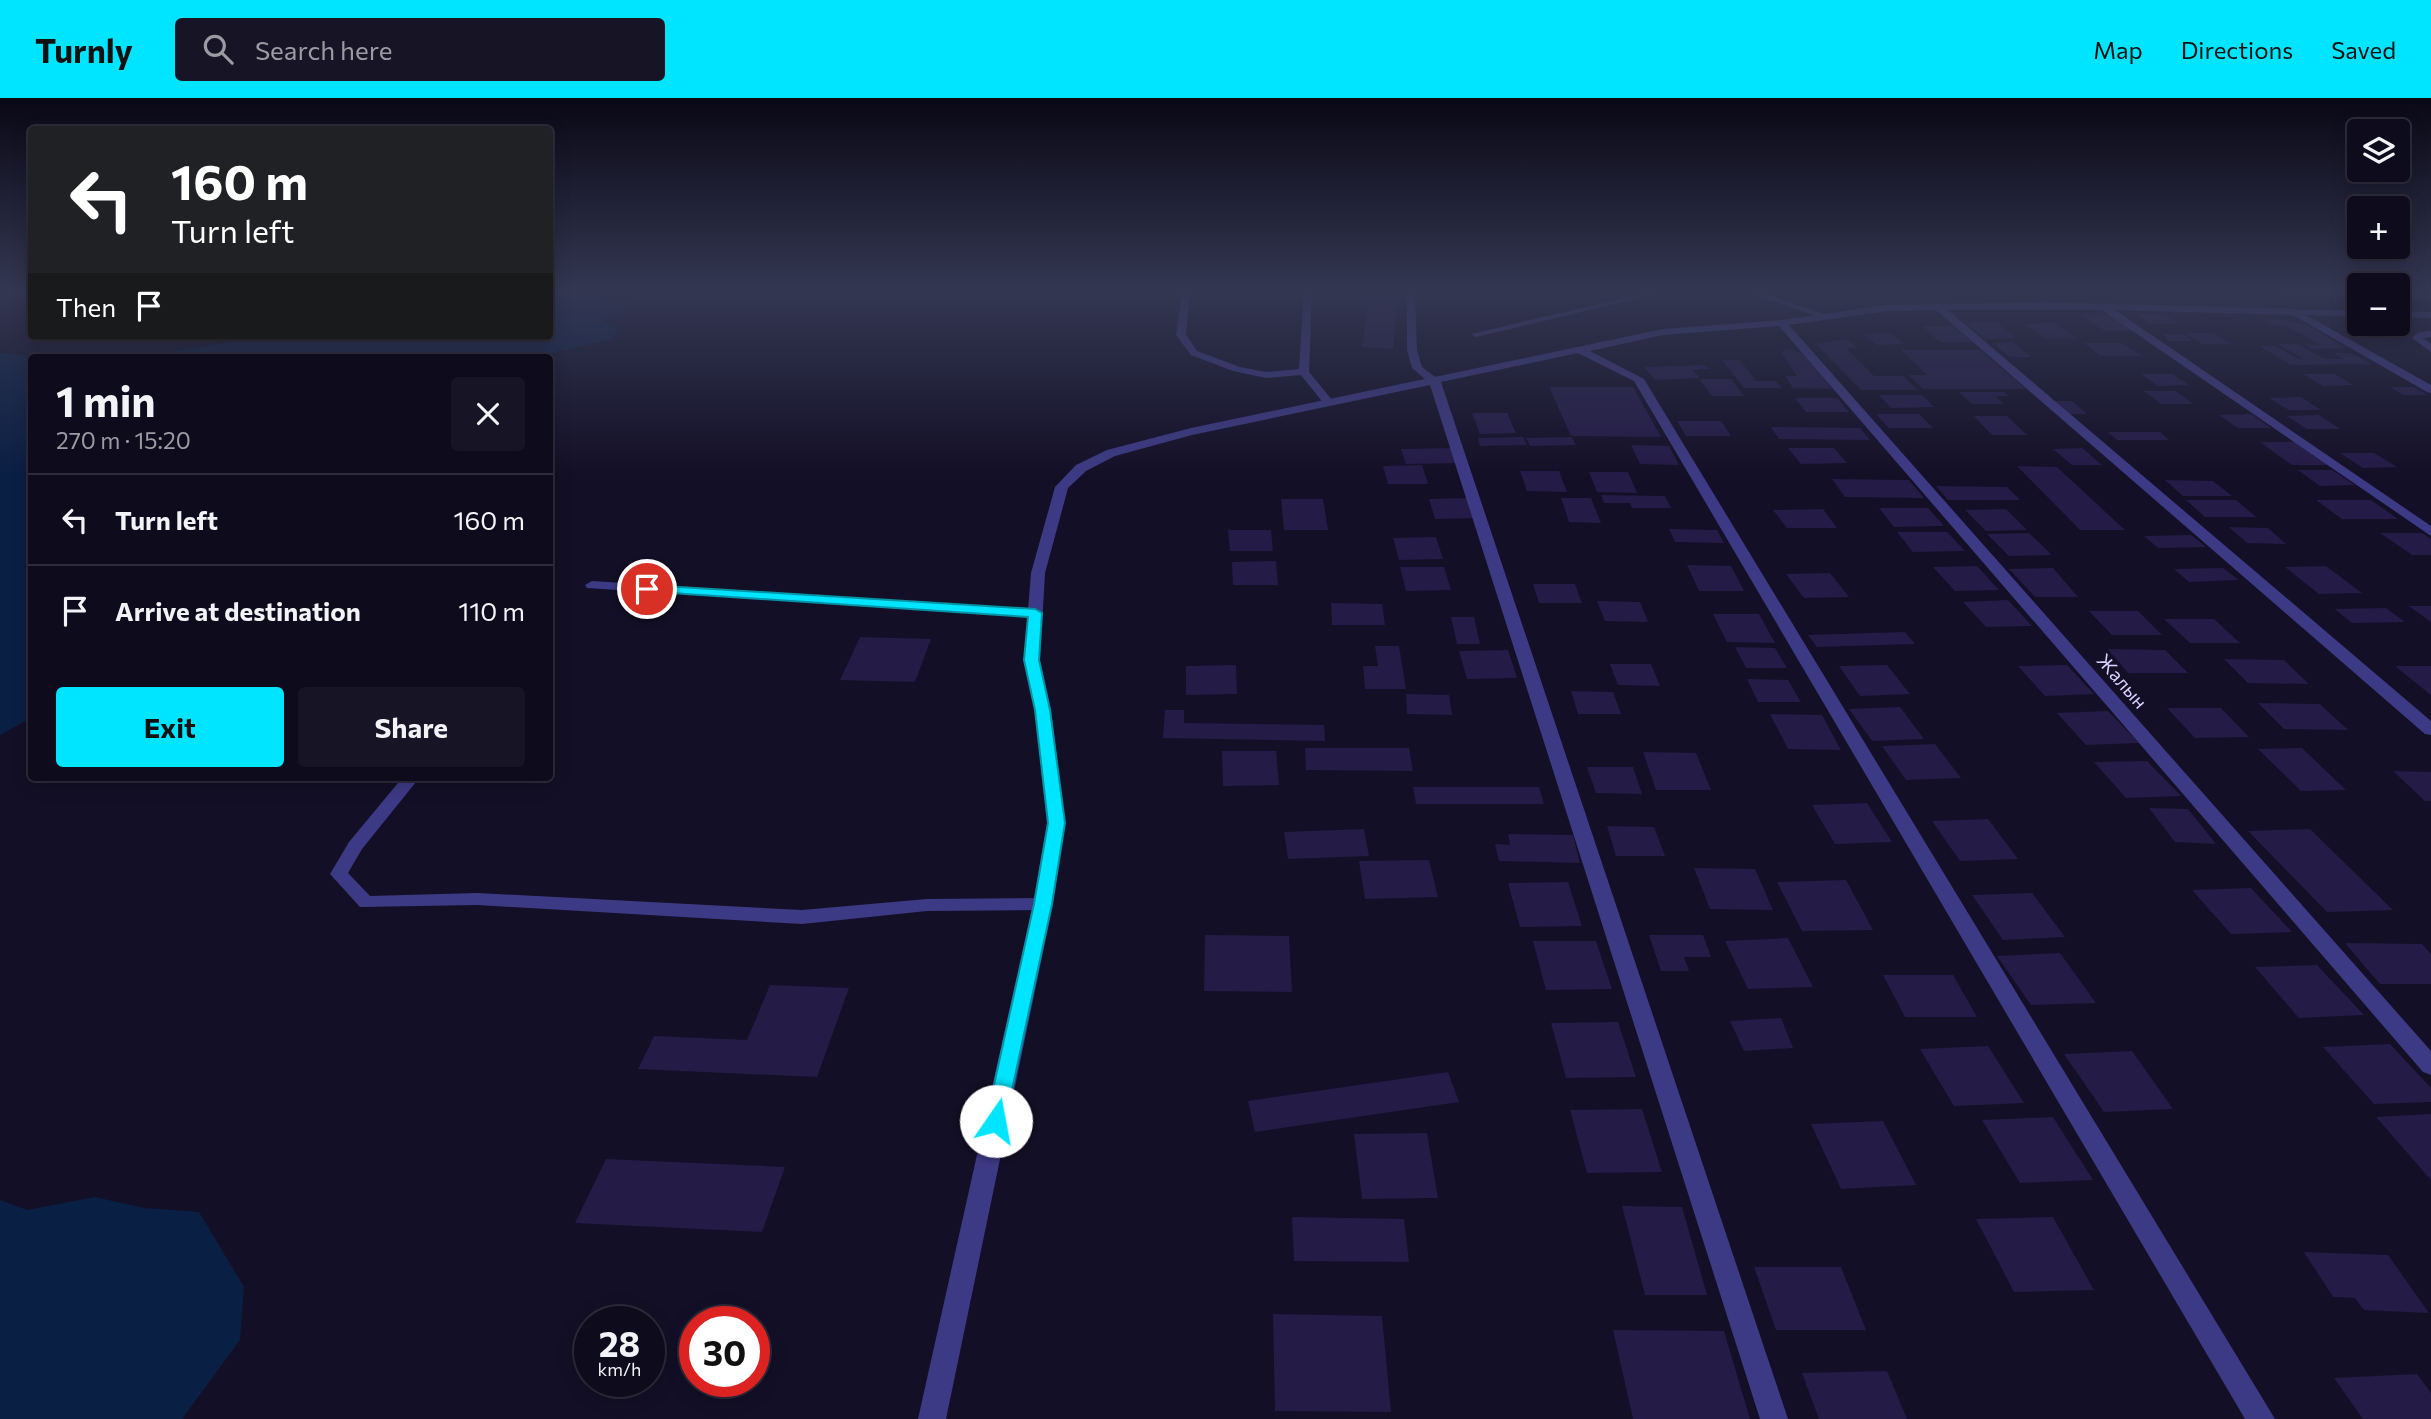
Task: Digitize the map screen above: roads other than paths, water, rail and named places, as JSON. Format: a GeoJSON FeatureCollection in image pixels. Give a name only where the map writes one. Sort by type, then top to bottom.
{"type":"FeatureCollection","features":[{"type":"Feature","properties":{"kind":"street"},"geometry":{"type":"LineString","coordinates":[[932,1419],[1043,904],[1056,823],[1043,710],[1032,660],[1038,573],[1062,487],[1082,468],[1111,453],[1191,432],[1568,353]]}},
{"type":"Feature","properties":{"kind":"street"},"geometry":{"type":"LineString","coordinates":[[1585,353],[1638,379],[2261,1419]]}},
{"type":"Feature","properties":{"kind":"street","name":"Жалын"},"geometry":{"type":"LineString","coordinates":[[1808,353],[2431,1066]]}},
{"type":"Feature","properties":{"kind":"street"},"geometry":{"type":"LineString","coordinates":[[1991,353],[2431,730]]}},
{"type":"Feature","properties":{"kind":"street"},"geometry":{"type":"LineString","coordinates":[[2170,353],[2431,533]]}},
{"type":"Feature","properties":{"kind":"street"},"geometry":{"type":"LineString","coordinates":[[2366,353],[2431,390]]}},
{"type":"Feature","properties":{"kind":"street"},"geometry":{"type":"LineString","coordinates":[[1436,382],[1774,1419]]}},
{"type":"Feature","properties":{"kind":"lane"},"geometry":{"type":"LineString","coordinates":[[1194,353],[1237,369],[1266,375],[1304,372]]}},
{"type":"Feature","properties":{"kind":"lane"},"geometry":{"type":"LineString","coordinates":[[1305,353],[1304,372],[1329,403]]}},
{"type":"Feature","properties":{"kind":"lane"},"geometry":{"type":"LineString","coordinates":[[1414,353],[1417,368],[1436,382]]}},
{"type":"Feature","properties":{"kind":"lane"},"geometry":{"type":"LineString","coordinates":[[592,585],[1035,613]]}},
{"type":"Feature","properties":{"kind":"lane"},"geometry":{"type":"LineString","coordinates":[[409,781],[355,846],[339,874],[366,902],[477,899],[802,917],[927,905],[1043,904]]}},
{"type":"Feature","properties":{"kind":"water"},"geometry":{"type":"Polygon","coordinates":[[[0,353],[28,356],[28,720],[0,735],[0,353]]]}},
{"type":"Feature","properties":{"kind":"water"},"geometry":{"type":"Polygon","coordinates":[[[166,353],[554,353],[145,354],[166,353]]]}},
{"type":"Feature","properties":{"kind":"water"},"geometry":{"type":"Polygon","coordinates":[[[95,1197],[144,1208],[199,1212],[244,1287],[240,1340],[182,1419],[0,1419],[0,1200],[27,1210],[95,1197]]]}}]}
